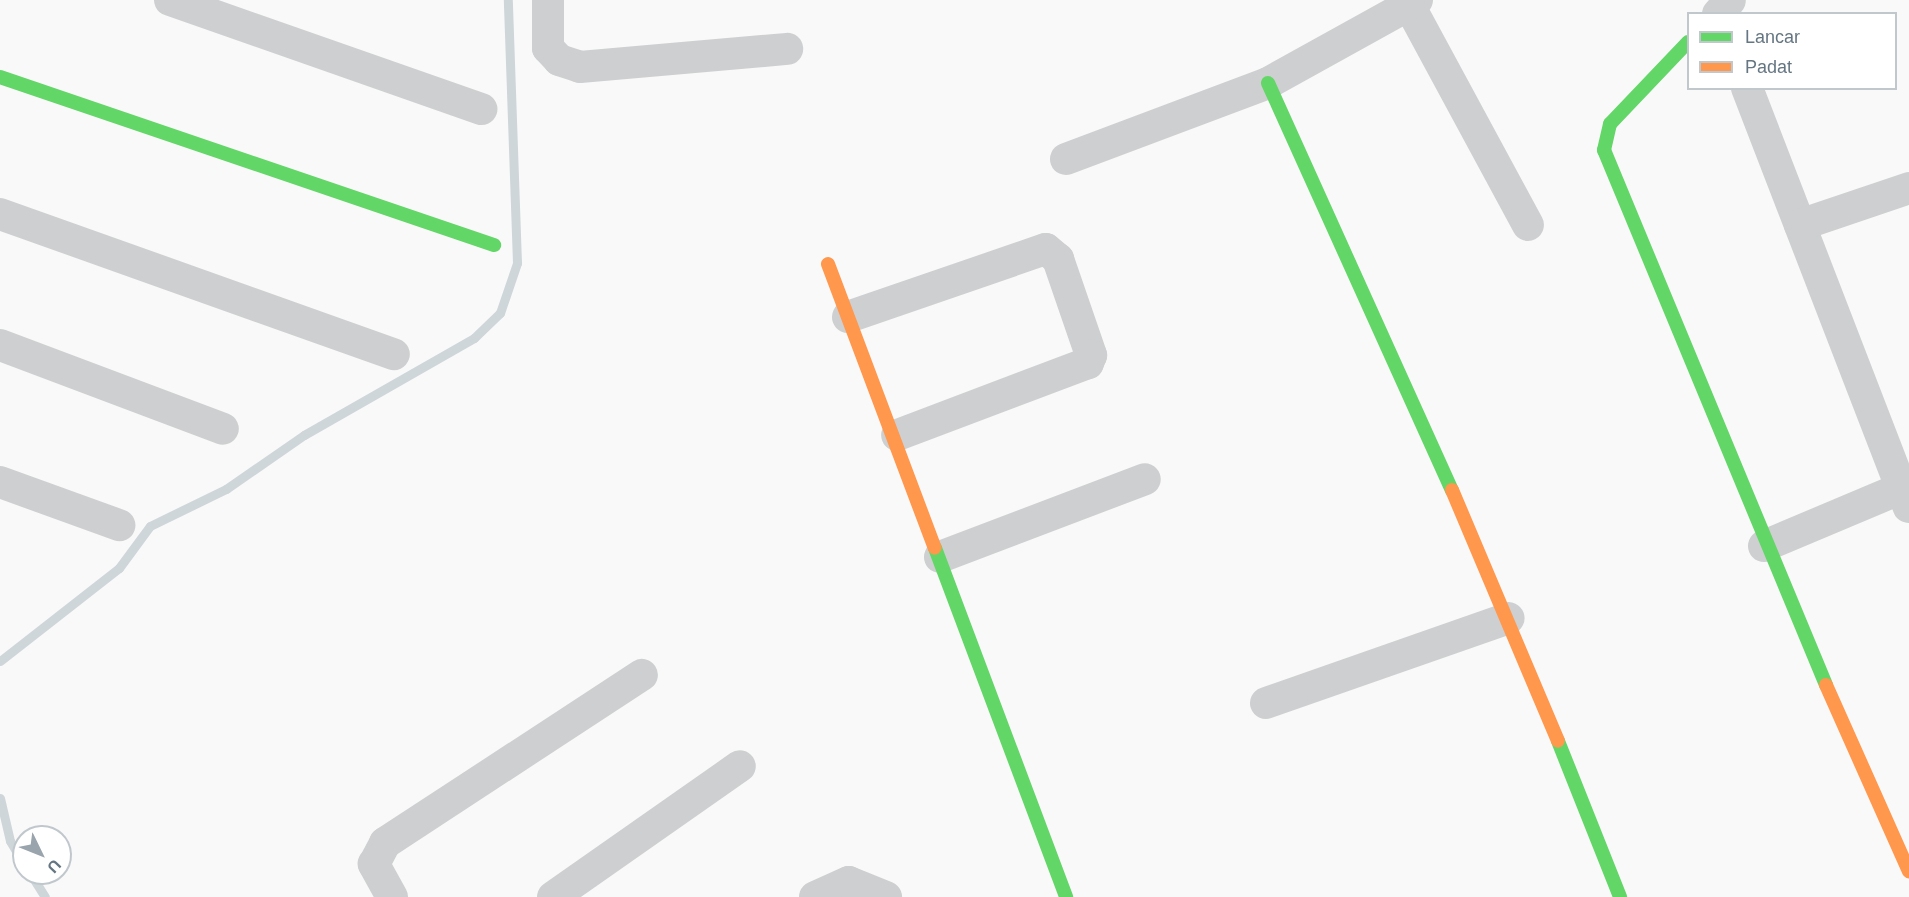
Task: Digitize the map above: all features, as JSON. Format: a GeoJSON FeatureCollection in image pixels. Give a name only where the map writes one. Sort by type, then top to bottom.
{"type":"FeatureCollection","features":[{"type":"Feature","properties":{"kind":"street"},"geometry":{"type":"LineString","coordinates":[[170,0],[482,110]]}},
{"type":"Feature","properties":{"kind":"street"},"geometry":{"type":"LineString","coordinates":[[548,0],[548,48],[558,60],[580,67],[787,49]]}},
{"type":"Feature","properties":{"kind":"street"},"geometry":{"type":"LineString","coordinates":[[1720,12],[1730,0]]}},
{"type":"Feature","properties":{"kind":"street"},"geometry":{"type":"LineString","coordinates":[[1066,159],[1268,83],[1413,2],[1528,225]]}},
{"type":"Feature","properties":{"kind":"street"},"geometry":{"type":"LineString","coordinates":[[1687,44],[1610,124],[1604,150],[1764,546],[1909,871]]}},
{"type":"Feature","properties":{"kind":"street"},"geometry":{"type":"LineString","coordinates":[[0,77],[494,245]]}},
{"type":"Feature","properties":{"kind":"street"},"geometry":{"type":"LineString","coordinates":[[1268,83],[1509,618],[1620,897]]}},
{"type":"Feature","properties":{"kind":"street"},"geometry":{"type":"LineString","coordinates":[[1748,90],[1905,498],[1764,546]]}},
{"type":"Feature","properties":{"kind":"street"},"geometry":{"type":"LineString","coordinates":[[1800,225],[1909,188]]}},
{"type":"Feature","properties":{"kind":"street"},"geometry":{"type":"LineString","coordinates":[[0,213],[394,354]]}},
{"type":"Feature","properties":{"kind":"street"},"geometry":{"type":"LineString","coordinates":[[848,317],[1046,249],[1058,259],[1091,356],[1086,366],[897,435]]}},
{"type":"Feature","properties":{"kind":"street"},"geometry":{"type":"LineString","coordinates":[[828,264],[897,435],[1066,897]]}},
{"type":"Feature","properties":{"kind":"street"},"geometry":{"type":"LineString","coordinates":[[0,345],[223,429]]}},
{"type":"Feature","properties":{"kind":"street"},"geometry":{"type":"LineString","coordinates":[[940,557],[1145,479]]}},
{"type":"Feature","properties":{"kind":"street"},"geometry":{"type":"LineString","coordinates":[[0,482],[119,525]]}},
{"type":"Feature","properties":{"kind":"street"},"geometry":{"type":"LineString","coordinates":[[1266,703],[1509,618]]}},
{"type":"Feature","properties":{"kind":"street"},"geometry":{"type":"LineString","coordinates":[[392,897],[374,864],[385,843],[642,675]]}},
{"type":"Feature","properties":{"kind":"street"},"geometry":{"type":"LineString","coordinates":[[553,897],[740,766]]}},
{"type":"Feature","properties":{"kind":"street"},"geometry":{"type":"LineString","coordinates":[[815,897],[849,882],[886,897]]}},
{"type":"Feature","properties":{"kind":"waterway"},"geometry":{"type":"LineString","coordinates":[[0,661],[119,568],[150,526],[226,489],[304,435],[474,338],[500,313],[517,263],[508,0]]}},
{"type":"Feature","properties":{"kind":"waterway"},"geometry":{"type":"LineString","coordinates":[[0,798],[12,844]]}},
{"type":"Feature","properties":{"kind":"waterway"},"geometry":{"type":"LineString","coordinates":[[38,885],[45,897]]}},
{"type":"Feature","properties":{"kind":"traffic: fast"},"geometry":{"type":"LineString","coordinates":[[1687,43],[1610,124],[1604,150],[1826,685]]}},
{"type":"Feature","properties":{"kind":"traffic: fast"},"geometry":{"type":"LineString","coordinates":[[0,77],[494,245]]}},
{"type":"Feature","properties":{"kind":"traffic: fast"},"geometry":{"type":"LineString","coordinates":[[1268,83],[1452,490]]}},
{"type":"Feature","properties":{"kind":"traffic: fast"},"geometry":{"type":"LineString","coordinates":[[935,548],[1066,897]]}},
{"type":"Feature","properties":{"kind":"traffic: fast"},"geometry":{"type":"LineString","coordinates":[[1558,741],[1620,897]]}},
{"type":"Feature","properties":{"kind":"traffic: slow"},"geometry":{"type":"LineString","coordinates":[[828,264],[935,548]]}},
{"type":"Feature","properties":{"kind":"traffic: slow"},"geometry":{"type":"LineString","coordinates":[[1452,490],[1558,741]]}},
{"type":"Feature","properties":{"kind":"traffic: slow"},"geometry":{"type":"LineString","coordinates":[[1826,685],[1909,871]]}}]}
